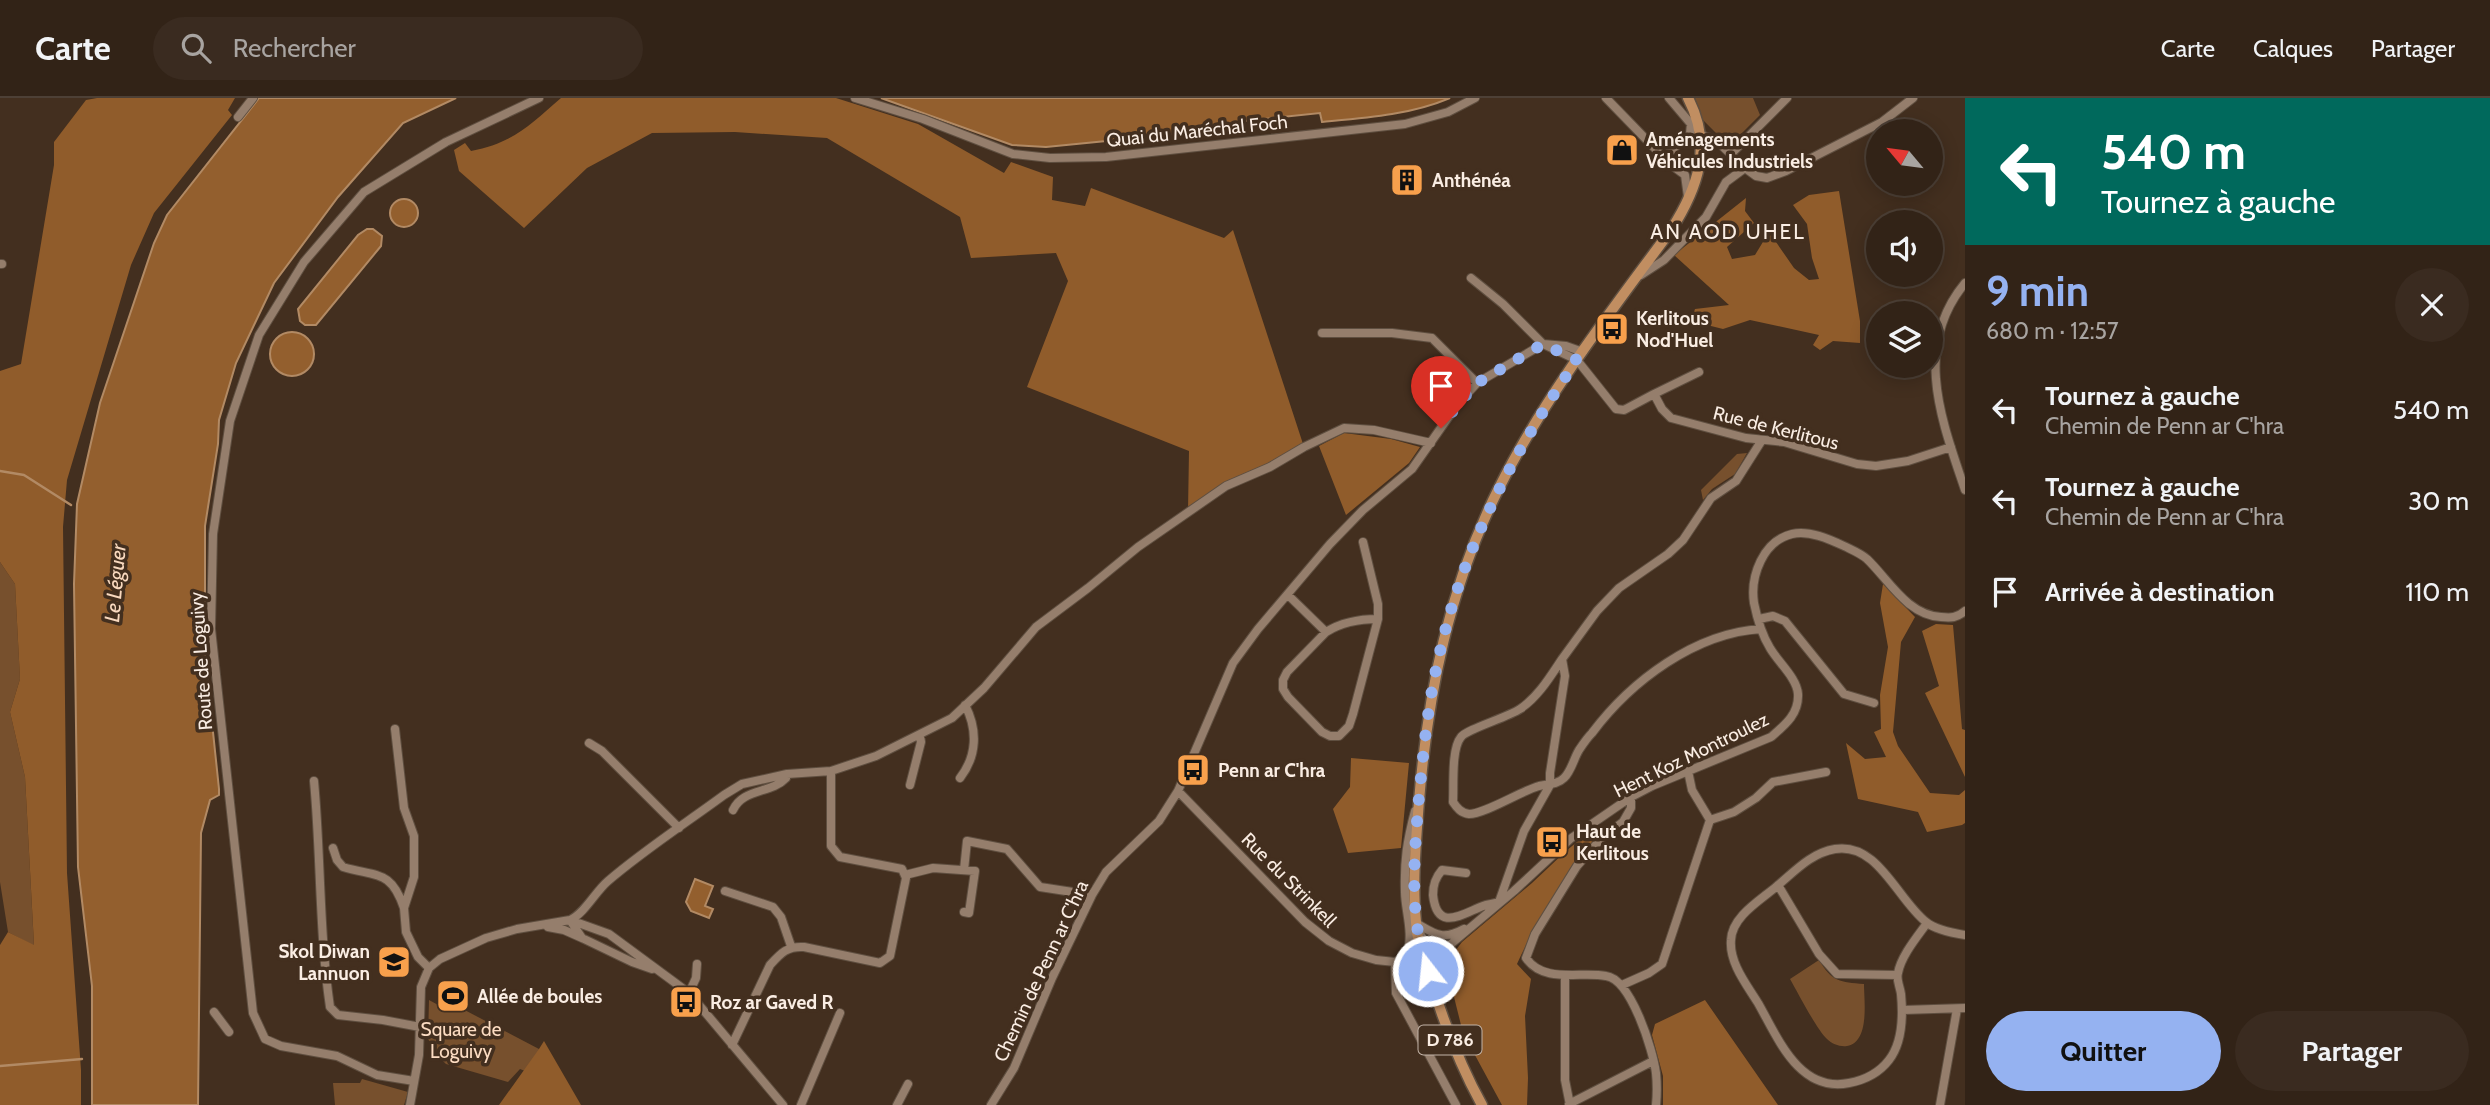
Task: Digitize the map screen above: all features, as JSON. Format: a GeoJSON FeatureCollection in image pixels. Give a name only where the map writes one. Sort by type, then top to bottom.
{"type":"FeatureCollection","features":[{"type":"Feature","properties":{"kind":"main road","name":"D 786"},"geometry":{"type":"LineString","coordinates":[[1482,1105],[1465,1076],[1447,1034],[1421,952],[1416,923],[1414,859],[1429,708],[1439,656],[1464,568],[1499,488],[1539,417],[1689,202],[1696,184],[1700,135],[1688,98]]}},
{"type":"Feature","properties":{"kind":"street"},"geometry":{"type":"LineString","coordinates":[[238,117],[253,98]]}},
{"type":"Feature","properties":{"kind":"street","name":"Route de Loguivy"},"geometry":{"type":"LineString","coordinates":[[414,1081],[377,1075],[337,1055],[281,1045],[265,1039],[253,1013],[211,629],[213,534],[230,421],[259,335],[304,262],[365,192],[446,142],[539,98]]}},
{"type":"Feature","properties":{"kind":"street","name":"Quai du Maréchal Foch"},"geometry":{"type":"LineString","coordinates":[[856,98],[923,119],[1013,154],[1050,158],[1106,156],[1405,124],[1448,112],[1475,98]]}},
{"type":"Feature","properties":{"kind":"street"},"geometry":{"type":"LineString","coordinates":[[1606,98],[1667,161],[1685,174],[1689,202]]}},
{"type":"Feature","properties":{"kind":"street"},"geometry":{"type":"LineString","coordinates":[[1667,161],[1690,134],[1691,124],[1669,98]]}},
{"type":"Feature","properties":{"kind":"street"},"geometry":{"type":"LineString","coordinates":[[1732,153],[1787,98]]}},
{"type":"Feature","properties":{"kind":"street"},"geometry":{"type":"LineString","coordinates":[[1700,135],[1714,139],[1756,176],[1767,178],[1882,122],[1913,98]]}},
{"type":"Feature","properties":{"kind":"street"},"geometry":{"type":"LineString","coordinates":[[1667,161],[1684,167],[1699,162]]}},
{"type":"Feature","properties":{"kind":"street"},"geometry":{"type":"LineString","coordinates":[[1636,278],[1664,260],[1706,217],[1727,182],[1745,168]]}},
{"type":"Feature","properties":{"kind":"street"},"geometry":{"type":"LineString","coordinates":[[1471,278],[1503,304],[1543,344],[1580,356],[1616,409],[1624,410],[1699,372]]}},
{"type":"Feature","properties":{"kind":"street"},"geometry":{"type":"LineString","coordinates":[[1965,283],[1943,318],[1935,352],[1935,390],[1965,490]]}},
{"type":"Feature","properties":{"kind":"street"},"geometry":{"type":"LineString","coordinates":[[1322,333],[1392,333],[1432,338],[1477,383]]}},
{"type":"Feature","properties":{"kind":"street","name":"Chemin de Penn ar C'hra"},"geometry":{"type":"LineString","coordinates":[[991,1105],[1014,1068],[1052,978],[1092,895],[1106,872],[1159,821],[1178,791],[1233,663],[1330,544],[1363,510],[1412,469],[1457,405],[1477,383],[1543,344]]}},
{"type":"Feature","properties":{"kind":"street","name":"Rue de Kerlitous"},"geometry":{"type":"LineString","coordinates":[[1654,394],[1671,418],[1746,438],[1784,442],[1857,464],[1876,466],[1908,461],[1951,447]]}},
{"type":"Feature","properties":{"kind":"street"},"geometry":{"type":"LineString","coordinates":[[410,1105],[422,987],[429,968],[440,959],[486,938],[517,929],[570,920],[577,916],[609,880],[724,794],[742,784],[787,774],[831,771],[876,756],[952,718],[984,688],[1036,627],[1138,547],[1226,486],[1270,467],[1343,428],[1374,430],[1431,443]]}},
{"type":"Feature","properties":{"kind":"street"},"geometry":{"type":"LineString","coordinates":[[1761,629],[1715,637],[1650,675],[1616,705],[1593,731],[1579,750],[1565,778],[1515,795],[1478,812],[1468,814],[1459,811],[1452,802],[1456,749],[1460,738],[1468,731],[1492,724],[1521,709],[1538,692],[1583,628],[1619,588],[1668,554],[1683,540],[1711,498],[1737,481],[1762,440]]}},
{"type":"Feature","properties":{"kind":"street","name":"Hent Koz Montroulez"},"geometry":{"type":"LineString","coordinates":[[1428,971],[1439,954],[1570,839],[1631,797],[1770,737],[1787,724],[1797,708],[1798,691],[1769,646],[1761,629],[1754,601],[1755,576],[1762,558],[1775,541],[1794,534],[1813,534],[1857,552],[1909,604],[1931,617],[1950,618],[1965,611]]}},
{"type":"Feature","properties":{"kind":"street"},"geometry":{"type":"LineString","coordinates":[[1363,542],[1378,604],[1378,619],[1349,726],[1339,736],[1329,736],[1315,727],[1283,689],[1283,680],[1287,672],[1326,632],[1348,622],[1378,619]]}},
{"type":"Feature","properties":{"kind":"street"},"geometry":{"type":"LineString","coordinates":[[1288,595],[1326,632]]}},
{"type":"Feature","properties":{"kind":"street"},"geometry":{"type":"LineString","coordinates":[[1759,619],[1773,616],[1786,621],[1844,694],[1874,703]]}},
{"type":"Feature","properties":{"kind":"street"},"geometry":{"type":"LineString","coordinates":[[1466,873],[1442,870],[1435,877],[1435,909],[1442,916],[1453,919],[1499,902],[1524,831],[1550,785],[1565,676],[1562,659]]}},
{"type":"Feature","properties":{"kind":"street"},"geometry":{"type":"LineString","coordinates":[[960,778],[968,768],[975,740],[971,716],[965,705]]}},
{"type":"Feature","properties":{"kind":"street"},"geometry":{"type":"LineString","coordinates":[[395,729],[404,808],[414,836],[414,877],[404,908]]}},
{"type":"Feature","properties":{"kind":"street"},"geometry":{"type":"LineString","coordinates":[[910,785],[921,742],[919,736]]}},
{"type":"Feature","properties":{"kind":"street"},"geometry":{"type":"LineString","coordinates":[[589,743],[612,760],[679,828]]}},
{"type":"Feature","properties":{"kind":"street"},"geometry":{"type":"LineString","coordinates":[[831,771],[831,846],[839,857],[904,872],[933,867],[975,871],[969,913],[964,912]]}},
{"type":"Feature","properties":{"kind":"street"},"geometry":{"type":"LineString","coordinates":[[1622,985],[1662,964],[1710,820],[1692,790],[1688,771]]}},
{"type":"Feature","properties":{"kind":"street"},"geometry":{"type":"LineString","coordinates":[[1710,820],[1734,812],[1756,798],[1773,782],[1826,772]]}},
{"type":"Feature","properties":{"kind":"street"},"geometry":{"type":"LineString","coordinates":[[733,810],[737,801],[747,795],[775,787],[787,774]]}},
{"type":"Feature","properties":{"kind":"street"},"geometry":{"type":"LineString","coordinates":[[314,781],[320,850],[319,891],[330,1007],[338,1016],[420,1027]]}},
{"type":"Feature","properties":{"kind":"street","name":"Rue du Strinkell"},"geometry":{"type":"LineString","coordinates":[[1178,791],[1305,922],[1329,942],[1352,953],[1395,962]]}},
{"type":"Feature","properties":{"kind":"street"},"geometry":{"type":"LineString","coordinates":[[1420,795],[1406,844],[1405,895],[1409,937],[1407,952],[1395,962],[1396,992],[1456,1105]]}},
{"type":"Feature","properties":{"kind":"street"},"geometry":{"type":"LineString","coordinates":[[1631,797],[1631,808],[1623,822],[1602,838],[1577,866],[1535,934],[1526,958],[1538,969],[1565,976],[1607,975],[1622,985],[1649,1043],[1656,1105]]}},
{"type":"Feature","properties":{"kind":"street"},"geometry":{"type":"LineString","coordinates":[[964,870],[967,841],[1007,849],[1040,887],[1092,895]]}},
{"type":"Feature","properties":{"kind":"street"},"geometry":{"type":"LineString","coordinates":[[333,848],[343,867],[380,874],[398,891],[404,908],[406,932],[418,957],[429,968]]}},
{"type":"Feature","properties":{"kind":"street"},"geometry":{"type":"LineString","coordinates":[[1927,923],[1897,975],[1903,1010],[1900,1035],[1890,1059],[1874,1074],[1858,1082],[1838,1085],[1819,1082],[1801,1072],[1788,1056],[1733,958],[1730,939],[1737,922],[1751,907],[1803,864],[1821,853],[1836,849],[1850,849],[1867,856],[1927,923],[1945,932],[1965,935]]}},
{"type":"Feature","properties":{"kind":"street"},"geometry":{"type":"LineString","coordinates":[[732,1045],[770,965],[779,954],[791,947],[804,947],[880,963],[890,956],[906,878],[904,872]]}},
{"type":"Feature","properties":{"kind":"street"},"geometry":{"type":"LineString","coordinates":[[1778,885],[1819,954],[1837,974],[1897,975]]}},
{"type":"Feature","properties":{"kind":"street"},"geometry":{"type":"LineString","coordinates":[[725,891],[773,907],[781,917],[791,947]]}},
{"type":"Feature","properties":{"kind":"street"},"geometry":{"type":"LineString","coordinates":[[570,920],[582,938]]}},
{"type":"Feature","properties":{"kind":"street"},"geometry":{"type":"LineString","coordinates":[[570,920],[609,934],[689,993],[783,1105]]}},
{"type":"Feature","properties":{"kind":"street"},"geometry":{"type":"LineString","coordinates":[[1416,923],[1427,947],[1439,954]]}},
{"type":"Feature","properties":{"kind":"street","name":"Hent Koz Montroulez"},"geometry":{"type":"LineString","coordinates":[[1416,923],[1438,936],[1451,936],[1475,923]]}},
{"type":"Feature","properties":{"kind":"street"},"geometry":{"type":"LineString","coordinates":[[517,929],[556,927],[632,962],[656,970]]}},
{"type":"Feature","properties":{"kind":"street"},"geometry":{"type":"LineString","coordinates":[[689,993],[696,978],[696,964]]}},
{"type":"Feature","properties":{"kind":"street"},"geometry":{"type":"LineString","coordinates":[[1565,976],[1565,1080],[1570,1104],[1653,1061]]}},
{"type":"Feature","properties":{"kind":"street"},"geometry":{"type":"LineString","coordinates":[[1903,1010],[1961,1009],[1940,1105]]}},
{"type":"Feature","properties":{"kind":"street"},"geometry":{"type":"LineString","coordinates":[[214,1012],[229,1032]]}},
{"type":"Feature","properties":{"kind":"street"},"geometry":{"type":"LineString","coordinates":[[802,1105],[840,1013]]}},
{"type":"Feature","properties":{"kind":"street"},"geometry":{"type":"LineString","coordinates":[[897,1105],[908,1084]]}},
{"type":"Feature","properties":{"kind":"green space"},"geometry":{"type":"Polygon","coordinates":[[[1695,98],[1753,98],[1760,115],[1740,135],[1734,151],[1702,119],[1695,98]]]}},
{"type":"Feature","properties":{"kind":"green space"},"geometry":{"type":"Polygon","coordinates":[[[1747,453],[1735,474],[1712,489],[1703,500],[1701,490],[1737,454],[1747,453]]]}},
{"type":"Feature","properties":{"kind":"green space"},"geometry":{"type":"Polygon","coordinates":[[[0,562],[15,584],[20,679],[10,712],[25,777],[34,946],[8,932],[0,882],[0,562]]]}},
{"type":"Feature","properties":{"kind":"green space"},"geometry":{"type":"Polygon","coordinates":[[[1819,960],[1837,980],[1864,984],[1865,1010],[1862,1029],[1854,1043],[1847,1046],[1834,1044],[1823,1034],[1790,979],[1819,960]]]}},
{"type":"Feature","properties":{"kind":"green space","name":"Square de Loguivy"},"geometry":{"type":"Polygon","coordinates":[[[429,1000],[451,1012],[456,1011],[457,1006],[539,1049],[537,1076],[520,1069],[508,1082],[446,1064],[428,1039],[429,1000]]]}},
{"type":"Feature","properties":{"kind":"green space"},"geometry":{"type":"Polygon","coordinates":[[[362,1079],[408,1092],[404,1105],[335,1105],[333,1083],[360,1083],[362,1079]]]}},
{"type":"Feature","properties":{"kind":"shaded area"},"geometry":{"type":"Polygon","coordinates":[[[235,98],[228,110],[232,115],[154,213],[131,265],[67,480],[63,527],[67,873],[81,1070],[81,1105],[0,1105],[0,945],[8,932],[34,945],[25,777],[10,712],[20,679],[15,584],[0,562],[0,371],[21,364],[54,165],[54,142],[86,100],[235,98]]]}},
{"type":"Feature","properties":{"kind":"shaded area"},"geometry":{"type":"Polygon","coordinates":[[[561,98],[836,98],[918,124],[1004,173],[1011,162],[1053,177],[1052,200],[1085,206],[1091,188],[1224,238],[1233,230],[1304,447],[1188,511],[1189,451],[1027,387],[1068,281],[1056,253],[971,258],[960,217],[827,138],[735,132],[652,133],[587,168],[524,228],[459,171],[454,150],[465,143],[471,151],[486,148],[510,138],[530,125],[561,98]]]}},
{"type":"Feature","properties":{"kind":"shaded area"},"geometry":{"type":"Polygon","coordinates":[[[1839,191],[1860,321],[1860,343],[1833,341],[1820,350],[1813,345],[1819,335],[1750,320],[1723,329],[1691,321],[1695,309],[1729,305],[1674,255],[1746,198],[1745,211],[1754,223],[1727,247],[1732,259],[1755,255],[1769,232],[1794,268],[1809,280],[1819,279],[1812,258],[1807,224],[1793,205],[1809,195],[1839,191]]]}},
{"type":"Feature","properties":{"kind":"shaded area"},"geometry":{"type":"Polygon","coordinates":[[[1344,433],[1391,439],[1420,447],[1409,463],[1346,515],[1319,446],[1344,433]]]}},
{"type":"Feature","properties":{"kind":"shaded area"},"geometry":{"type":"Polygon","coordinates":[[[1883,584],[1915,617],[1901,642],[1893,732],[1898,746],[1930,793],[1959,795],[1965,790],[1965,823],[1962,825],[1927,832],[1918,812],[1858,799],[1846,743],[1865,759],[1886,757],[1874,732],[1881,729],[1880,695],[1888,647],[1880,603],[1883,584]]]}},
{"type":"Feature","properties":{"kind":"shaded area"},"geometry":{"type":"Polygon","coordinates":[[[1936,624],[1953,625],[1962,729],[1965,730],[1965,777],[1925,693],[1939,686],[1922,631],[1936,624]]]}},
{"type":"Feature","properties":{"kind":"shaded area"},"geometry":{"type":"Polygon","coordinates":[[[1351,758],[1409,763],[1401,848],[1348,853],[1333,809],[1350,787],[1351,758]]]}},
{"type":"Feature","properties":{"kind":"shaded area"},"geometry":{"type":"Polygon","coordinates":[[[1599,824],[1600,833],[1554,896],[1517,964],[1531,979],[1525,1016],[1527,1105],[1502,1105],[1463,1033],[1453,993],[1452,955],[1462,942],[1599,824]]]}},
{"type":"Feature","properties":{"kind":"shaded area"},"geometry":{"type":"Polygon","coordinates":[[[1705,1000],[1778,1105],[1663,1105],[1663,1076],[1652,1035],[1655,1024],[1705,1000]]]}},
{"type":"Feature","properties":{"kind":"shaded area"},"geometry":{"type":"Polygon","coordinates":[[[544,1041],[581,1105],[499,1105],[539,1049],[544,1041]]]}},
{"type":"Feature","properties":{"kind":"water","name":"Le Léguer"},"geometry":{"type":"Polygon","coordinates":[[[259,98],[456,98],[403,123],[338,197],[274,283],[236,363],[219,420],[218,444],[205,526],[205,656],[219,795],[210,800],[201,833],[198,1105],[92,1105],[92,986],[78,867],[74,584],[77,504],[100,403],[154,243],[167,215],[259,98]]]}},
{"type":"Feature","properties":{"kind":"water"},"geometry":{"type":"Polygon","coordinates":[[[881,98],[1450,98],[1403,112],[1371,117],[1322,122],[1320,113],[1236,122],[1237,128],[1046,147],[1012,145],[881,98]]]}},
{"type":"Feature","properties":{"kind":"water"},"geometry":{"type":"Polygon","coordinates":[[[404,199],[414,203],[418,213],[414,223],[404,227],[394,223],[390,213],[394,203],[404,199]]]}},
{"type":"Feature","properties":{"kind":"water"},"geometry":{"type":"Polygon","coordinates":[[[367,229],[373,229],[382,236],[381,246],[316,325],[305,325],[300,321],[298,309],[358,235],[367,229]]]}},
{"type":"Feature","properties":{"kind":"water"},"geometry":{"type":"Polygon","coordinates":[[[292,332],[301,333],[308,338],[313,345],[313,363],[308,370],[301,375],[292,376],[283,375],[276,370],[271,363],[270,354],[271,345],[276,338],[283,333],[292,332]]]}},
{"type":"Feature","properties":{"kind":"water"},"geometry":{"type":"Polygon","coordinates":[[[695,879],[713,886],[705,906],[713,909],[709,918],[691,911],[686,902],[695,879]]]}},
{"type":"Feature","properties":{"kind":"waterway"},"geometry":{"type":"LineString","coordinates":[[0,471],[24,475],[71,505]]}},
{"type":"Feature","properties":{"kind":"waterway"},"geometry":{"type":"LineString","coordinates":[[0,1066],[82,1059]]}},
{"type":"Feature","properties":{"kind":"place","name":"Aménagements Véhicules Industriels"},"geometry":{"type":"Point","coordinates":[1622,150]}},
{"type":"Feature","properties":{"kind":"place","name":"Anthénéa"},"geometry":{"type":"Point","coordinates":[1407,180]}},
{"type":"Feature","properties":{"kind":"place","name":"Kerlitous Nod'Huel"},"geometry":{"type":"Point","coordinates":[1612,329]}},
{"type":"Feature","properties":{"kind":"place","name":"Penn ar C'hra"},"geometry":{"type":"Point","coordinates":[1193,770]}},
{"type":"Feature","properties":{"kind":"place","name":"Haut de Kerlitous"},"geometry":{"type":"Point","coordinates":[1552,842]}},
{"type":"Feature","properties":{"kind":"place","name":"Skol Diwan Lannuon"},"geometry":{"type":"Point","coordinates":[394,962]}},
{"type":"Feature","properties":{"kind":"place","name":"Allée de boules"},"geometry":{"type":"Point","coordinates":[453,996]}},
{"type":"Feature","properties":{"kind":"place","name":"Roz ar Gaved R"},"geometry":{"type":"Point","coordinates":[686,1002]}},
{"type":"Feature","properties":{"kind":"district","name":"AN AOD UHEL"},"geometry":{"type":"Point","coordinates":[1728,231]}},
{"type":"Feature","properties":{"kind":"route"},"geometry":{"type":"LineString","coordinates":[[1428,971],[1421,952],[1416,923],[1414,859],[1429,708],[1439,656],[1464,568],[1479,529],[1528,435],[1577,360],[1543,344],[1477,383],[1441,428]]}}]}
